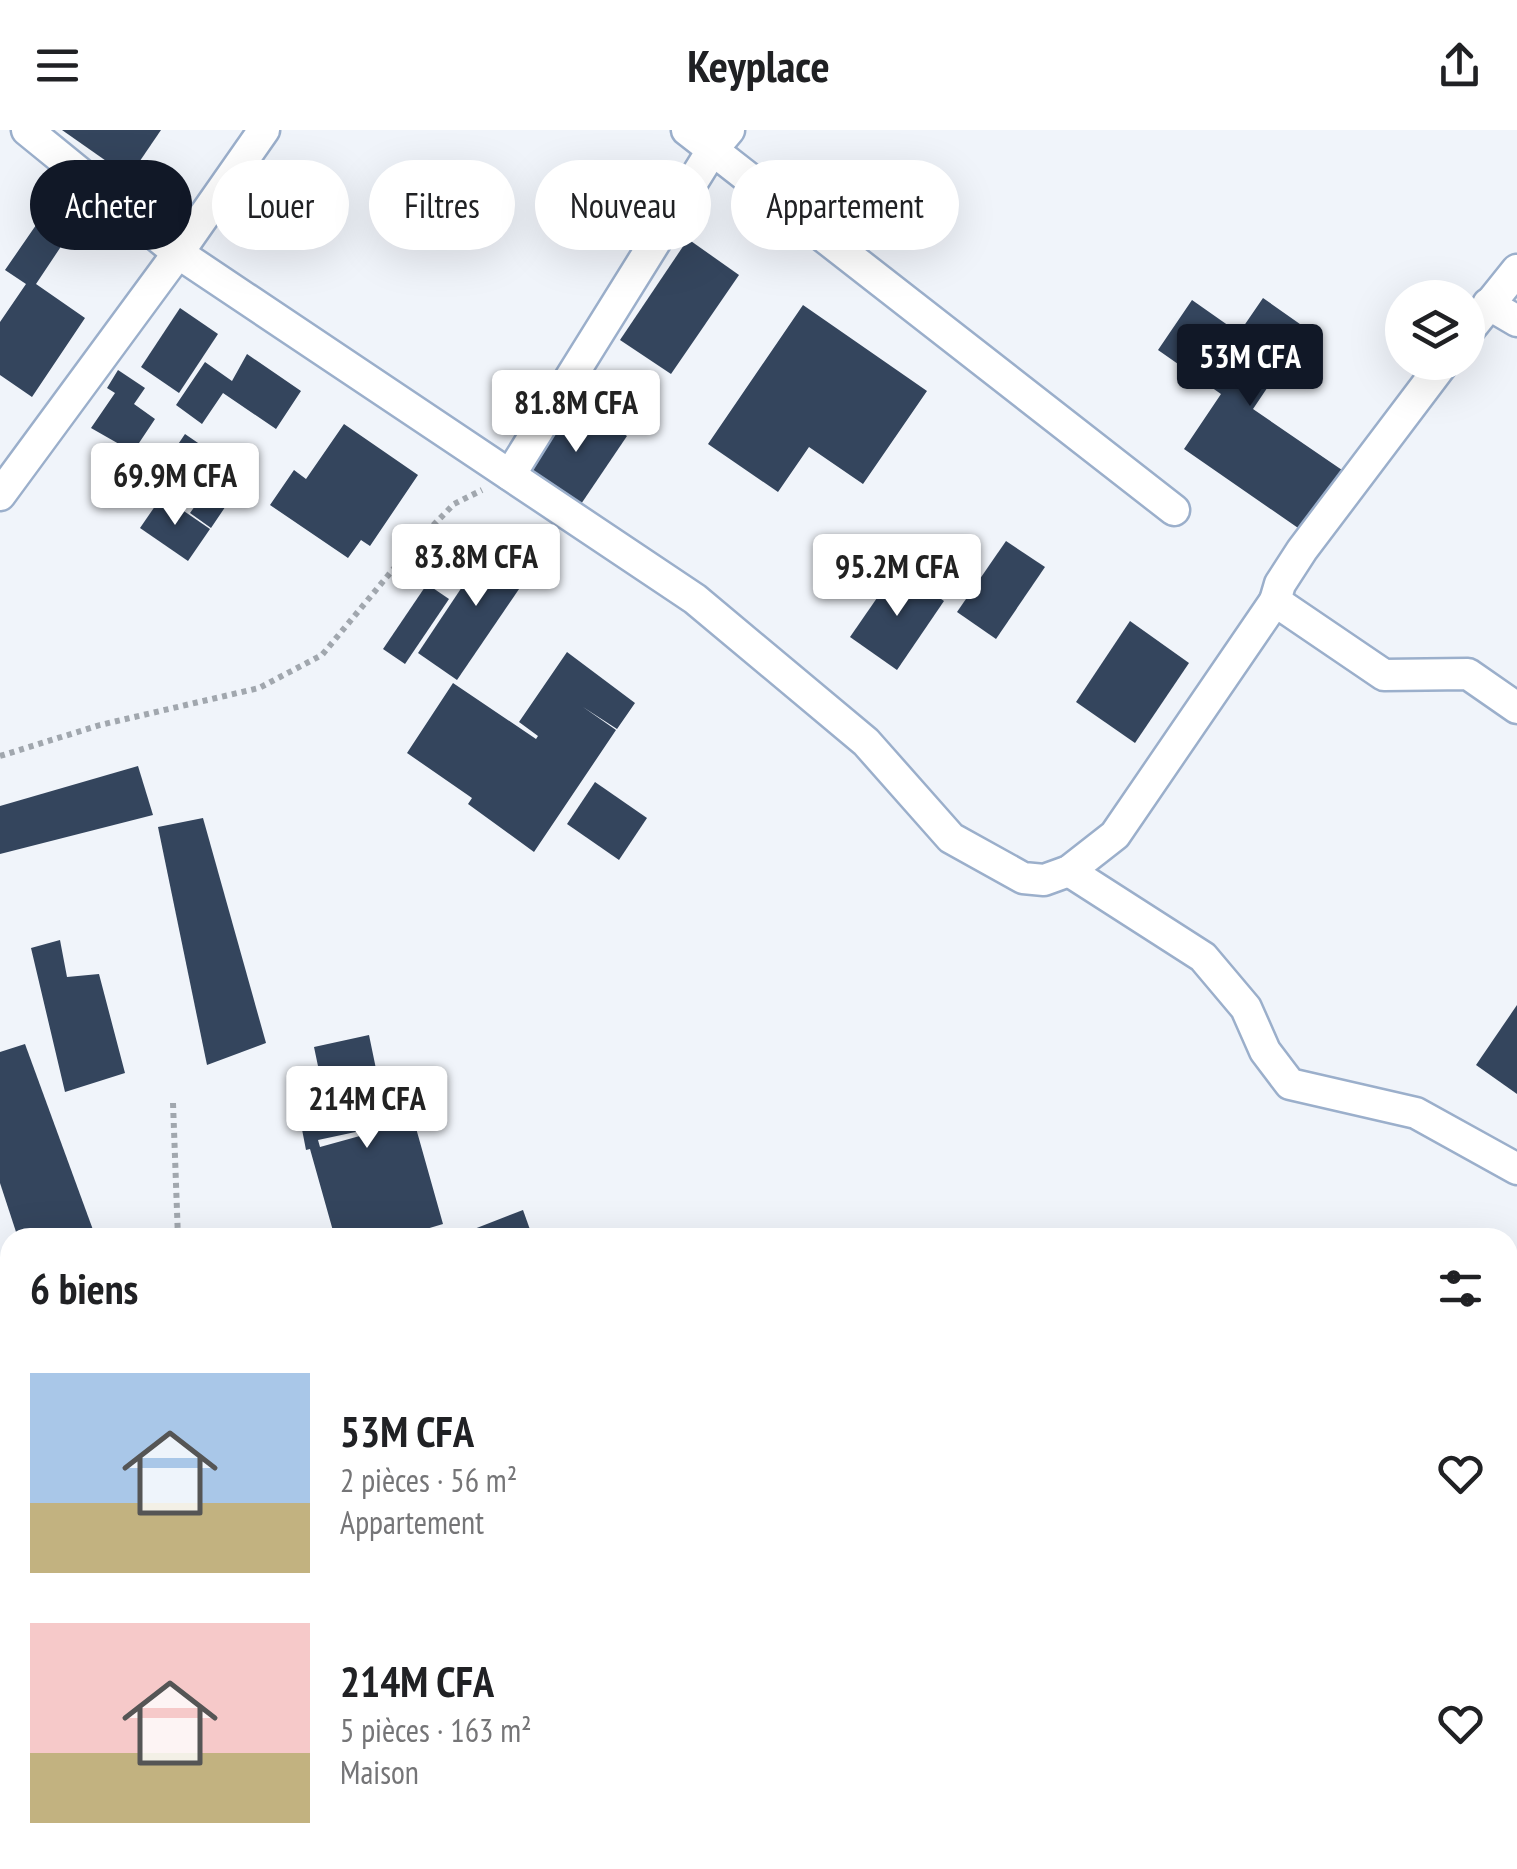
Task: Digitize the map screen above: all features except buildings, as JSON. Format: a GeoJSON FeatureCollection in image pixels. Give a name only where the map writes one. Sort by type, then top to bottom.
{"type":"FeatureCollection","features":[{"type":"Feature","properties":{"kind":"street"},"geometry":{"type":"LineString","coordinates":[[27,130],[178,254],[695,599],[866,742],[951,838],[1023,878],[1044,880],[1068,871],[1115,835],[1275,600],[1280,584],[1302,550],[1430,380]]}},
{"type":"Feature","properties":{"kind":"street"},"geometry":{"type":"LineString","coordinates":[[0,495],[264,130]]}},
{"type":"Feature","properties":{"kind":"street"},"geometry":{"type":"LineString","coordinates":[[688,130],[721,139],[1174,510]]}},
{"type":"Feature","properties":{"kind":"street"},"geometry":{"type":"LineString","coordinates":[[510,476],[721,139]]}},
{"type":"Feature","properties":{"kind":"street"},"geometry":{"type":"LineString","coordinates":[[1485,308],[1517,270]]}},
{"type":"Feature","properties":{"kind":"street"},"geometry":{"type":"LineString","coordinates":[[1488,304],[1517,321]]}},
{"type":"Feature","properties":{"kind":"street"},"geometry":{"type":"LineString","coordinates":[[1275,600],[1384,675],[1468,674],[1517,708]]}},
{"type":"Feature","properties":{"kind":"street"},"geometry":{"type":"LineString","coordinates":[[1068,871],[1203,957],[1246,1008],[1265,1051],[1290,1084],[1416,1113],[1517,1169]]}},
{"type":"Feature","properties":{"kind":"path"},"geometry":{"type":"LineString","coordinates":[[0,756],[100,726],[259,688],[322,654],[410,549],[454,504],[510,476]]}},
{"type":"Feature","properties":{"kind":"path"},"geometry":{"type":"LineString","coordinates":[[174,1102],[178,1228]]}}]}
